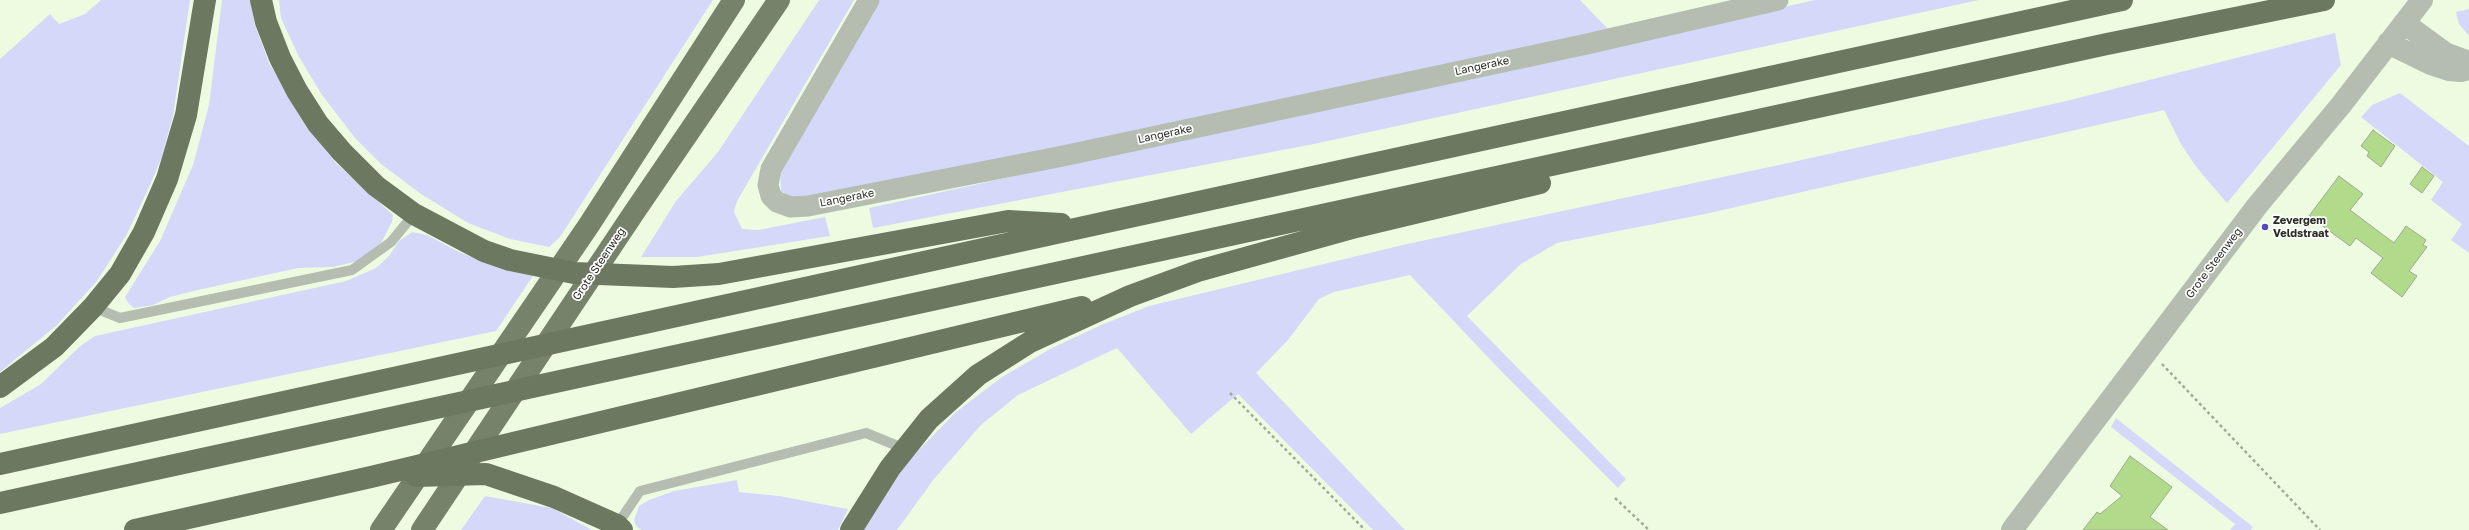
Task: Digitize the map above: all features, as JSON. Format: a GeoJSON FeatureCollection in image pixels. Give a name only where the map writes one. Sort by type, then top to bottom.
{"type":"FeatureCollection","features":[{"type":"Feature","properties":{"kind":"highway"},"geometry":{"type":"LineString","coordinates":[[0,387],[54,347],[93,307],[123,268],[144,232],[167,179],[186,115],[205,0]]}},
{"type":"Feature","properties":{"kind":"highway"},"geometry":{"type":"LineString","coordinates":[[261,0],[266,22],[280,58],[297,91],[318,124],[376,186],[414,214],[484,251],[510,260],[574,273],[632,277],[719,274],[1008,221],[1090,226]]}},
{"type":"Feature","properties":{"kind":"highway"},"geometry":{"type":"LineString","coordinates":[[381,530],[588,225],[734,0]]}},
{"type":"Feature","properties":{"kind":"highway","name":"Grote Steenweg"},"geometry":{"type":"LineString","coordinates":[[422,530],[633,214],[779,0]]}},
{"type":"Feature","properties":{"kind":"highway"},"geometry":{"type":"LineString","coordinates":[[0,464],[2122,0]]}},
{"type":"Feature","properties":{"kind":"highway"},"geometry":{"type":"LineString","coordinates":[[0,503],[1793,114],[2107,44],[2324,0]]}},
{"type":"Feature","properties":{"kind":"highway"},"geometry":{"type":"LineString","coordinates":[[851,530],[877,487],[929,419],[978,375],[1030,342],[1130,296],[1198,271],[1356,227],[1487,197],[1793,114]]}},
{"type":"Feature","properties":{"kind":"highway"},"geometry":{"type":"LineString","coordinates":[[136,529],[371,477],[1130,296]]}},
{"type":"Feature","properties":{"kind":"highway"},"geometry":{"type":"LineString","coordinates":[[371,477],[486,474],[554,497],[620,528]]}},
{"type":"Feature","properties":{"kind":"street","name":"Langerake"},"geometry":{"type":"LineString","coordinates":[[869,0],[771,169],[768,185],[771,196],[778,202],[791,207],[808,206],[1056,157],[1580,46],[1778,0]]}},
{"type":"Feature","properties":{"kind":"street","name":"Grote Steenweg"},"geometry":{"type":"LineString","coordinates":[[2012,530],[2257,206],[2341,105],[2422,0]]}},
{"type":"Feature","properties":{"kind":"street"},"geometry":{"type":"LineString","coordinates":[[2404,23],[2445,53],[2469,62]]}},
{"type":"Feature","properties":{"kind":"street"},"geometry":{"type":"LineString","coordinates":[[2388,43],[2431,64],[2449,70],[2461,71],[2469,69]]}},
{"type":"Feature","properties":{"kind":"lane"},"geometry":{"type":"LineString","coordinates":[[93,307],[120,318],[352,270],[391,242],[414,214]]}},
{"type":"Feature","properties":{"kind":"lane"},"geometry":{"type":"LineString","coordinates":[[620,528],[640,492],[866,433],[905,449]]}},
{"type":"Feature","properties":{"kind":"path"},"geometry":{"type":"LineString","coordinates":[[2148,350],[2320,530]]}},
{"type":"Feature","properties":{"kind":"path"},"geometry":{"type":"LineString","coordinates":[[1230,393],[1365,530]]}},
{"type":"Feature","properties":{"kind":"path"},"geometry":{"type":"LineString","coordinates":[[1615,498],[1650,530]]}},
{"type":"Feature","properties":{"kind":"shaded area"},"geometry":{"type":"Polygon","coordinates":[[[101,0],[190,0],[173,116],[161,159],[150,185],[127,234],[97,281],[57,325],[0,372],[0,59],[50,14],[59,24],[85,14],[101,0]]]}},
{"type":"Feature","properties":{"kind":"shaded area"},"geometry":{"type":"Polygon","coordinates":[[[222,0],[250,0],[255,25],[269,63],[311,132],[336,163],[393,215],[392,222],[381,243],[359,261],[333,267],[298,268],[198,290],[170,297],[153,305],[134,308],[128,303],[125,297],[160,241],[193,165],[209,105],[222,0]]]}},
{"type":"Feature","properties":{"kind":"shaded area"},"geometry":{"type":"Polygon","coordinates":[[[279,0],[713,0],[560,237],[549,247],[510,239],[468,223],[421,194],[381,164],[355,138],[322,95],[299,57],[281,18],[279,0]]]}},
{"type":"Feature","properties":{"kind":"shaded area"},"geometry":{"type":"Polygon","coordinates":[[[819,0],[854,0],[737,201],[734,212],[742,229],[758,230],[825,217],[830,236],[697,257],[641,257],[676,201],[718,152],[819,0]]]}},
{"type":"Feature","properties":{"kind":"shaded area"},"geometry":{"type":"Polygon","coordinates":[[[878,0],[1580,0],[1609,30],[1204,120],[812,198],[791,198],[781,191],[780,173],[878,0]]]}},
{"type":"Feature","properties":{"kind":"shaded area"},"geometry":{"type":"Polygon","coordinates":[[[1815,0],[1979,0],[1314,144],[873,228],[869,208],[1815,0]]]}},
{"type":"Feature","properties":{"kind":"shaded area"},"geometry":{"type":"Polygon","coordinates":[[[2469,9],[2469,36],[2459,24],[2456,12],[2469,9]]]}},
{"type":"Feature","properties":{"kind":"shaded area"},"geometry":{"type":"Polygon","coordinates":[[[2335,33],[2341,65],[2227,203],[2197,168],[2181,144],[2164,110],[1705,214],[1557,243],[1521,264],[1467,316],[1626,479],[1618,488],[1502,372],[1410,275],[1334,292],[1319,299],[1288,340],[1256,373],[1405,530],[1373,530],[1238,394],[1191,434],[1117,348],[1018,395],[981,425],[934,479],[897,530],[862,530],[885,492],[912,457],[956,412],[1002,377],[1050,349],[1101,325],[1149,306],[1407,244],[1779,165],[2062,102],[2335,33]]]}},
{"type":"Feature","properties":{"kind":"shaded area"},"geometry":{"type":"Polygon","coordinates":[[[2400,93],[2469,146],[2469,253],[2451,240],[2462,224],[2431,200],[2443,182],[2361,117],[2372,105],[2400,93]]]}},
{"type":"Feature","properties":{"kind":"shaded area"},"geometry":{"type":"Polygon","coordinates":[[[412,232],[427,235],[459,252],[483,262],[506,270],[533,276],[496,331],[0,434],[0,408],[41,384],[79,347],[95,336],[346,281],[376,268],[389,256],[399,241],[412,232]]]}},
{"type":"Feature","properties":{"kind":"shaded area"},"geometry":{"type":"Polygon","coordinates":[[[2116,418],[2253,527],[2251,530],[2230,530],[2235,524],[2111,427],[2116,418]]]}},
{"type":"Feature","properties":{"kind":"shaded area"},"geometry":{"type":"Polygon","coordinates":[[[737,480],[739,492],[779,496],[848,509],[838,530],[641,530],[636,526],[634,520],[639,506],[649,500],[674,491],[737,480]]]}},
{"type":"Feature","properties":{"kind":"shaded area"},"geometry":{"type":"Polygon","coordinates":[[[485,496],[552,508],[592,530],[461,530],[485,496]]]}},
{"type":"Feature","properties":{"kind":"building"},"geometry":{"type":"Polygon","coordinates":[[[2373,130],[2395,146],[2381,167],[2367,156],[2369,152],[2361,146],[2373,130]]]}},
{"type":"Feature","properties":{"kind":"building"},"geometry":{"type":"Polygon","coordinates":[[[2422,167],[2434,176],[2422,193],[2410,184],[2422,167]]]}},
{"type":"Feature","properties":{"kind":"building"},"geometry":{"type":"Polygon","coordinates":[[[2339,176],[2363,194],[2350,210],[2394,243],[2406,226],[2426,240],[2423,245],[2427,247],[2409,271],[2417,276],[2402,297],[2371,273],[2383,258],[2356,238],[2350,246],[2309,216],[2339,176]]]}},
{"type":"Feature","properties":{"kind":"building"},"geometry":{"type":"Polygon","coordinates":[[[2130,456],[2172,487],[2150,517],[2168,530],[2083,530],[2097,512],[2100,514],[2122,496],[2110,486],[2130,456]]]}},
{"type":"Feature","properties":{"kind":"place","name":"Zevergem Veldstraat"},"geometry":{"type":"Point","coordinates":[2265,227]}}]}
